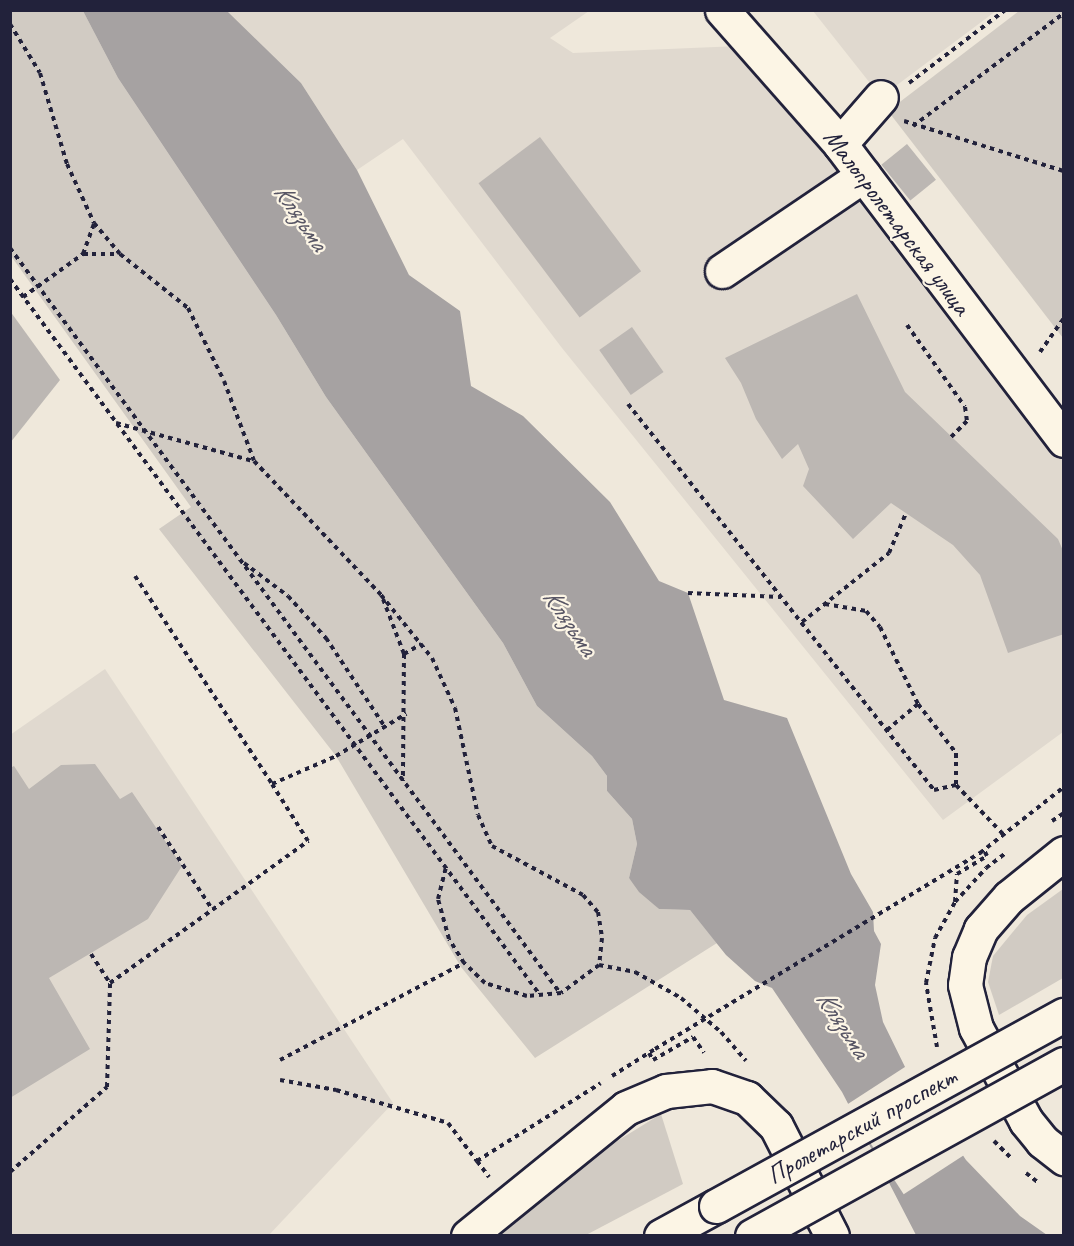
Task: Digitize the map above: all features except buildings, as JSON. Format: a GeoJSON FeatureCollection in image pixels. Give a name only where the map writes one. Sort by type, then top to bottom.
{"type":"FeatureCollection","features":[{"type":"Feature","properties":{"kind":"main road","name":"Малопролетарская улица"},"geometry":{"type":"LineString","coordinates":[[722,10],[840,144],[1064,440]]}},
{"type":"Feature","properties":{"kind":"main road"},"geometry":{"type":"LineString","coordinates":[[840,144],[891,94]]}},
{"type":"Feature","properties":{"kind":"main road"},"geometry":{"type":"LineString","coordinates":[[722,271],[864,175]]}},
{"type":"Feature","properties":{"kind":"main road"},"geometry":{"type":"LineString","coordinates":[[1064,853],[1009,897],[981,928],[969,957],[965,985],[976,1028],[1026,1121],[1042,1141],[1064,1158]]}},
{"type":"Feature","properties":{"kind":"main road","name":"Пролетарский проспект"},"geometry":{"type":"LineString","coordinates":[[661,1236],[1064,1016]]}},
{"type":"Feature","properties":{"kind":"main road","name":"Пролетарский проспект"},"geometry":{"type":"LineString","coordinates":[[752,1236],[1064,1064]]}},
{"type":"Feature","properties":{"kind":"main road"},"geometry":{"type":"LineString","coordinates":[[468,1236],[626,1108],[666,1091],[712,1086],[747,1098],[776,1126],[832,1236]]}},
{"type":"Feature","properties":{"kind":"path"},"geometry":{"type":"LineString","coordinates":[[891,94],[1005,10]]}},
{"type":"Feature","properties":{"kind":"path"},"geometry":{"type":"LineString","coordinates":[[1064,14],[913,126],[1064,171]]}},
{"type":"Feature","properties":{"kind":"path"},"geometry":{"type":"LineString","coordinates":[[10,24],[40,73],[67,164],[94,223],[120,254],[188,308],[224,381],[254,461],[381,595],[432,658],[455,708],[478,815],[492,846],[583,895],[598,912],[602,938],[599,964],[561,993],[540,996],[506,992],[484,983],[464,963],[448,939],[438,899],[446,868]]}},
{"type":"Feature","properties":{"kind":"path"},"geometry":{"type":"LineString","coordinates":[[23,297],[83,254],[94,223]]}},
{"type":"Feature","properties":{"kind":"path"},"geometry":{"type":"LineString","coordinates":[[10,248],[561,993]]}},
{"type":"Feature","properties":{"kind":"path"},"geometry":{"type":"LineString","coordinates":[[83,254],[120,254]]}},
{"type":"Feature","properties":{"kind":"path"},"geometry":{"type":"LineString","coordinates":[[10,279],[540,996]]}},
{"type":"Feature","properties":{"kind":"path"},"geometry":{"type":"LineString","coordinates":[[1038,355],[1064,318]]}},
{"type":"Feature","properties":{"kind":"path"},"geometry":{"type":"LineString","coordinates":[[907,325],[965,407],[967,420],[950,438]]}},
{"type":"Feature","properties":{"kind":"path"},"geometry":{"type":"LineString","coordinates":[[628,404],[934,789],[956,785]]}},
{"type":"Feature","properties":{"kind":"path"},"geometry":{"type":"LineString","coordinates":[[115,423],[254,461]]}},
{"type":"Feature","properties":{"kind":"path"},"geometry":{"type":"LineString","coordinates":[[802,622],[889,553],[906,513]]}},
{"type":"Feature","properties":{"kind":"path"},"geometry":{"type":"LineString","coordinates":[[239,560],[288,596],[326,638],[385,727]]}},
{"type":"Feature","properties":{"kind":"path"},"geometry":{"type":"LineString","coordinates":[[110,984],[308,841],[135,576]]}},
{"type":"Feature","properties":{"kind":"path"},"geometry":{"type":"LineString","coordinates":[[688,593],[781,597]]}},
{"type":"Feature","properties":{"kind":"path"},"geometry":{"type":"LineString","coordinates":[[381,595],[404,654],[406,714],[403,781]]}},
{"type":"Feature","properties":{"kind":"path"},"geometry":{"type":"LineString","coordinates":[[825,604],[866,611],[889,643],[918,704],[956,753],[956,785],[1003,834]]}},
{"type":"Feature","properties":{"kind":"path"},"geometry":{"type":"LineString","coordinates":[[404,654],[412,645],[422,644]]}},
{"type":"Feature","properties":{"kind":"path"},"geometry":{"type":"LineString","coordinates":[[887,730],[918,704]]}},
{"type":"Feature","properties":{"kind":"path"},"geometry":{"type":"LineString","coordinates":[[272,783],[354,746],[406,714]]}},
{"type":"Feature","properties":{"kind":"path"},"geometry":{"type":"LineString","coordinates":[[477,1161],[655,1049],[982,851],[1064,787]]}},
{"type":"Feature","properties":{"kind":"path"},"geometry":{"type":"LineString","coordinates":[[158,827],[212,909]]}},
{"type":"Feature","properties":{"kind":"path"},"geometry":{"type":"LineString","coordinates":[[955,903],[957,874],[987,856],[982,851]]}},
{"type":"Feature","properties":{"kind":"path"},"geometry":{"type":"LineString","coordinates":[[10,1172],[108,1087],[110,984],[91,954]]}},
{"type":"Feature","properties":{"kind":"path"},"geometry":{"type":"LineString","coordinates":[[280,1060],[464,963]]}},
{"type":"Feature","properties":{"kind":"path"},"geometry":{"type":"LineString","coordinates":[[599,964],[635,972],[681,998],[721,1032],[753,1070]]}},
{"type":"Feature","properties":{"kind":"path"},"geometry":{"type":"LineString","coordinates":[[649,1053],[653,1060],[693,1036],[707,1059]]}},
{"type":"Feature","properties":{"kind":"path"},"geometry":{"type":"LineString","coordinates":[[280,1080],[336,1090],[448,1123],[490,1179]]}},
{"type":"Feature","properties":{"kind":"shaded area"},"geometry":{"type":"Polygon","coordinates":[[[10,11],[83,11],[118,78],[276,315],[326,397],[503,643],[537,706],[592,756],[607,776],[607,791],[632,819],[637,844],[629,878],[659,909],[690,910],[717,943],[535,1058],[461,967],[336,756],[159,529],[191,507],[11,256],[10,11]]]}},
{"type":"Feature","properties":{"kind":"shaded area"},"geometry":{"type":"Polygon","coordinates":[[[227,11],[589,11],[550,38],[573,53],[739,46],[824,148],[1063,458],[1063,732],[943,820],[562,348],[403,139],[357,170],[301,83],[227,11]]]}},
{"type":"Feature","properties":{"kind":"shaded area"},"geometry":{"type":"Polygon","coordinates":[[[813,11],[996,11],[881,97],[813,11]]]}},
{"type":"Feature","properties":{"kind":"shaded area"},"geometry":{"type":"Polygon","coordinates":[[[1019,11],[1063,11],[1063,338],[888,111],[1019,11]]]}},
{"type":"Feature","properties":{"kind":"shaded area"},"geometry":{"type":"Polygon","coordinates":[[[105,669],[393,1103],[269,1235],[11,1235],[10,735],[105,669]]]}},
{"type":"Feature","properties":{"kind":"shaded area"},"geometry":{"type":"Polygon","coordinates":[[[1063,889],[1063,978],[999,1015],[988,982],[993,956],[1027,915],[1063,889]]]}},
{"type":"Feature","properties":{"kind":"shaded area"},"geometry":{"type":"Polygon","coordinates":[[[661,1114],[683,1184],[586,1235],[501,1235],[601,1151],[661,1114]]]}},
{"type":"Feature","properties":{"kind":"water","name":"Клязьма"},"geometry":{"type":"Polygon","coordinates":[[[83,11],[227,11],[301,83],[357,170],[409,275],[460,311],[471,386],[523,416],[610,502],[659,581],[688,593],[724,700],[787,718],[851,874],[873,912],[874,931],[881,944],[875,985],[883,1022],[907,1071],[966,1160],[1020,1216],[1047,1235],[916,1235],[842,1092],[772,988],[755,981],[726,955],[690,910],[659,909],[639,892],[629,878],[637,844],[632,819],[607,791],[607,776],[592,756],[537,706],[503,643],[326,397],[276,315],[118,78],[83,11]]]}},
{"type":"Feature","properties":{"kind":"pier"},"geometry":{"type":"Polygon","coordinates":[[[908,1065],[966,1154],[904,1194],[846,1105],[908,1065]]]}}]}
